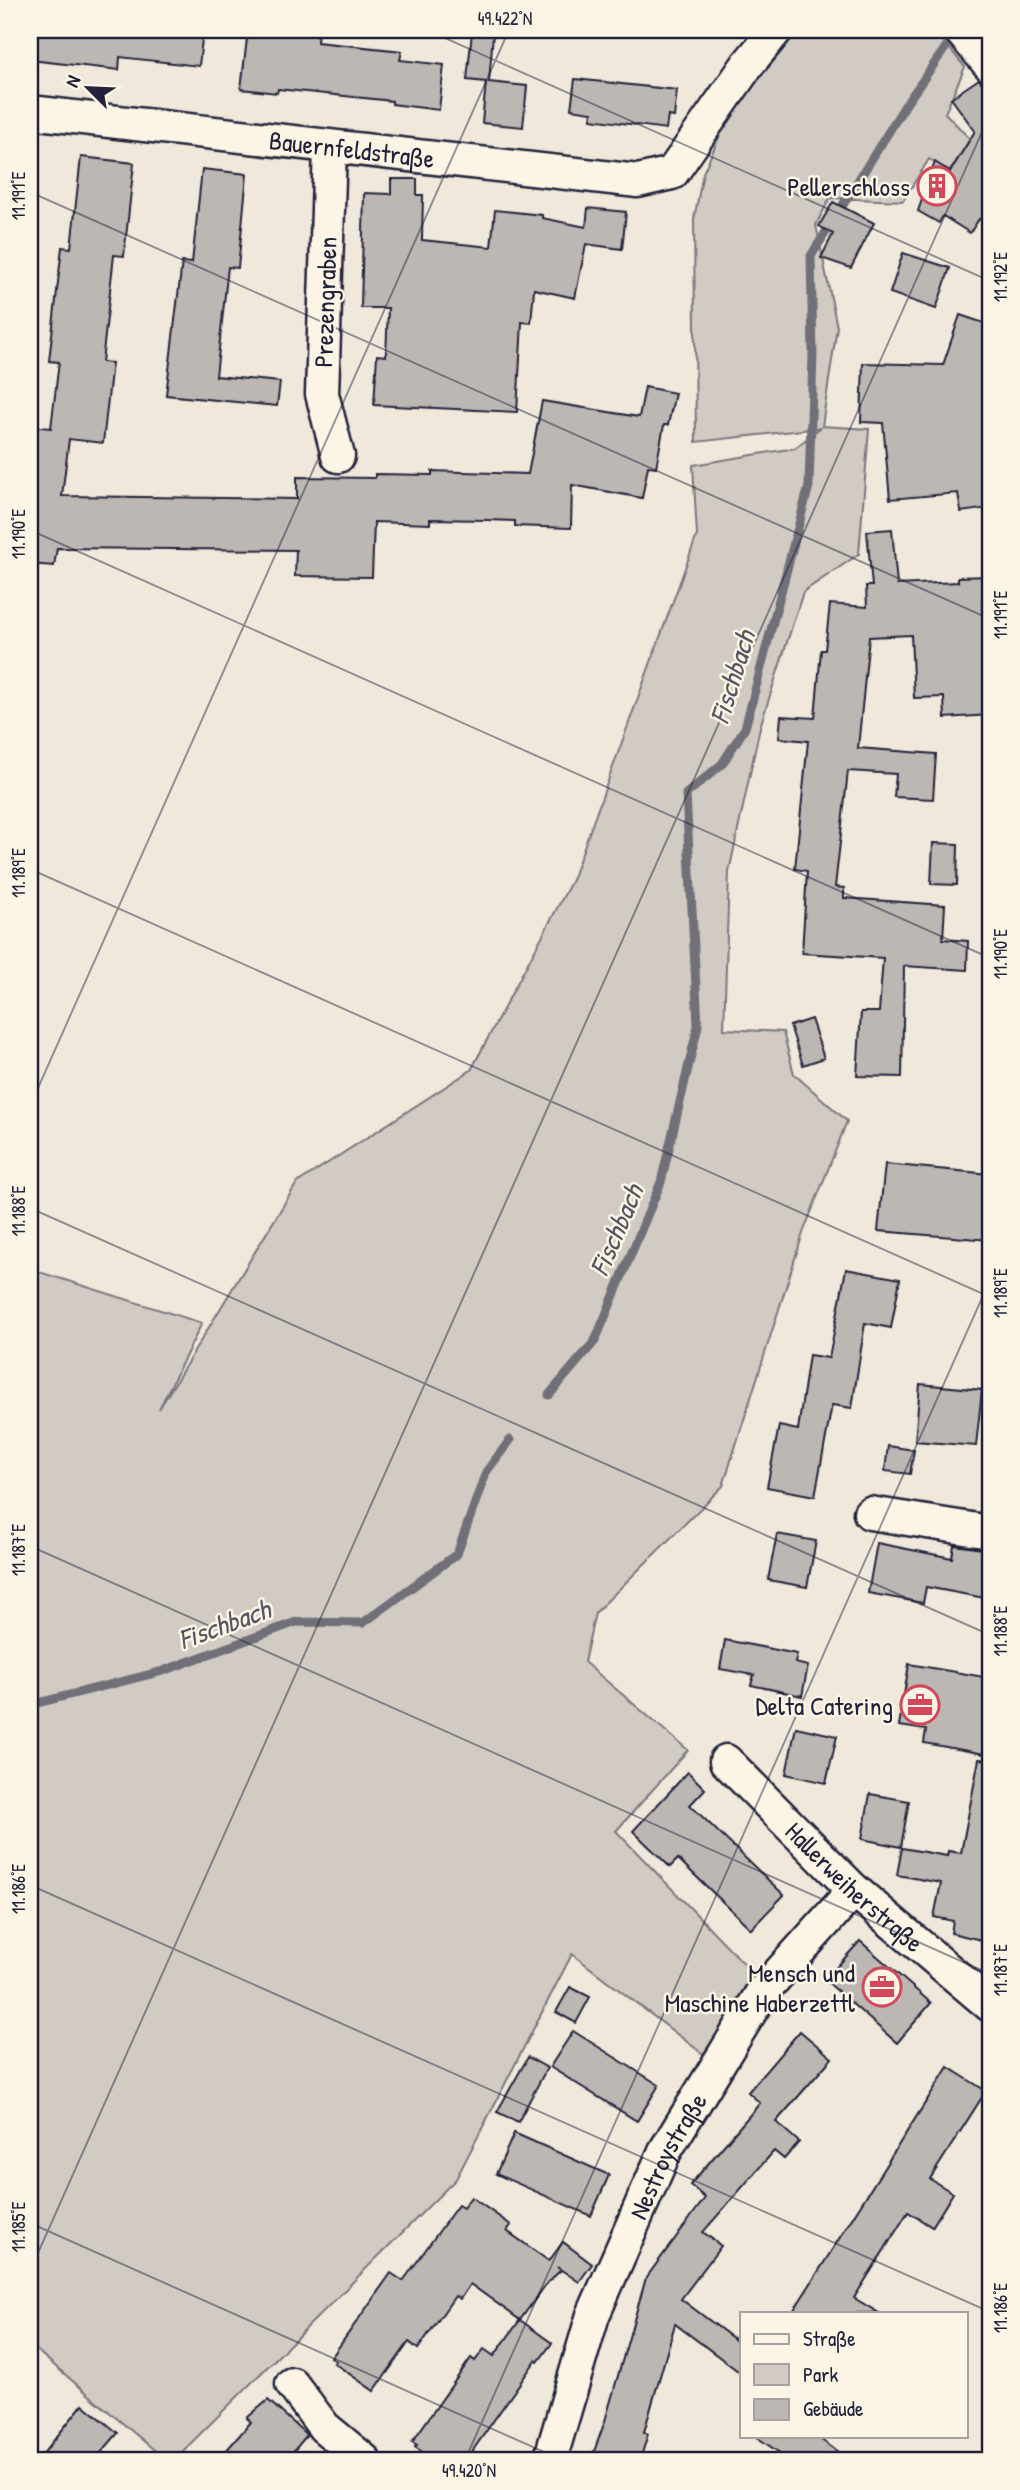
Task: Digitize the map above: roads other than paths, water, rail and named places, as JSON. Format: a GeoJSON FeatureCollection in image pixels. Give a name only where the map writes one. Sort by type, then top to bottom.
{"type":"FeatureCollection","features":[{"type":"Feature","properties":{"kind":"street","name":"Bauernfeldstraße"},"geometry":{"type":"LineString","coordinates":[[30,113],[638,181],[672,173],[748,64],[776,30]]}},
{"type":"Feature","properties":{"kind":"street"},"geometry":{"type":"LineString","coordinates":[[960,30],[990,65]]}},
{"type":"Feature","properties":{"kind":"street","name":"Prezengraben"},"geometry":{"type":"LineString","coordinates":[[330,147],[322,394],[338,456]]}},
{"type":"Feature","properties":{"kind":"street"},"geometry":{"type":"LineString","coordinates":[[870,1513],[990,1532]]}},
{"type":"Feature","properties":{"kind":"street","name":"Hallerweiherstraße"},"geometry":{"type":"LineString","coordinates":[[726,1761],[854,1890],[990,2005]]}},
{"type":"Feature","properties":{"kind":"street","name":"Nestroystraße"},"geometry":{"type":"LineString","coordinates":[[550,2460],[593,2315],[665,2151],[763,1990],[854,1890]]}},
{"type":"Feature","properties":{"kind":"street"},"geometry":{"type":"LineString","coordinates":[[292,2384],[324,2427],[364,2460]]}},
{"type":"Feature","properties":{"kind":"waterway","name":"Fischbach"},"geometry":{"type":"LineString","coordinates":[[549,1395],[595,1341],[661,1182],[698,1026],[686,794],[722,764],[745,728],[809,486],[813,354],[811,256],[906,104],[946,47]]}},
{"type":"Feature","properties":{"kind":"waterway","name":"Fischbach"},"geometry":{"type":"LineString","coordinates":[[30,1705],[163,1671],[296,1622],[363,1623],[457,1554],[486,1472],[510,1440]]}},
{"type":"Feature","properties":{"kind":"place","name":"Pellerschloss"},"geometry":{"type":"Point","coordinates":[937,186]}},
{"type":"Feature","properties":{"kind":"place","name":"Delta Catering"},"geometry":{"type":"Point","coordinates":[920,1705]}},
{"type":"Feature","properties":{"kind":"place","name":"Mensch und Maschine Haberzettl"},"geometry":{"type":"Point","coordinates":[882,1987]}}]}
